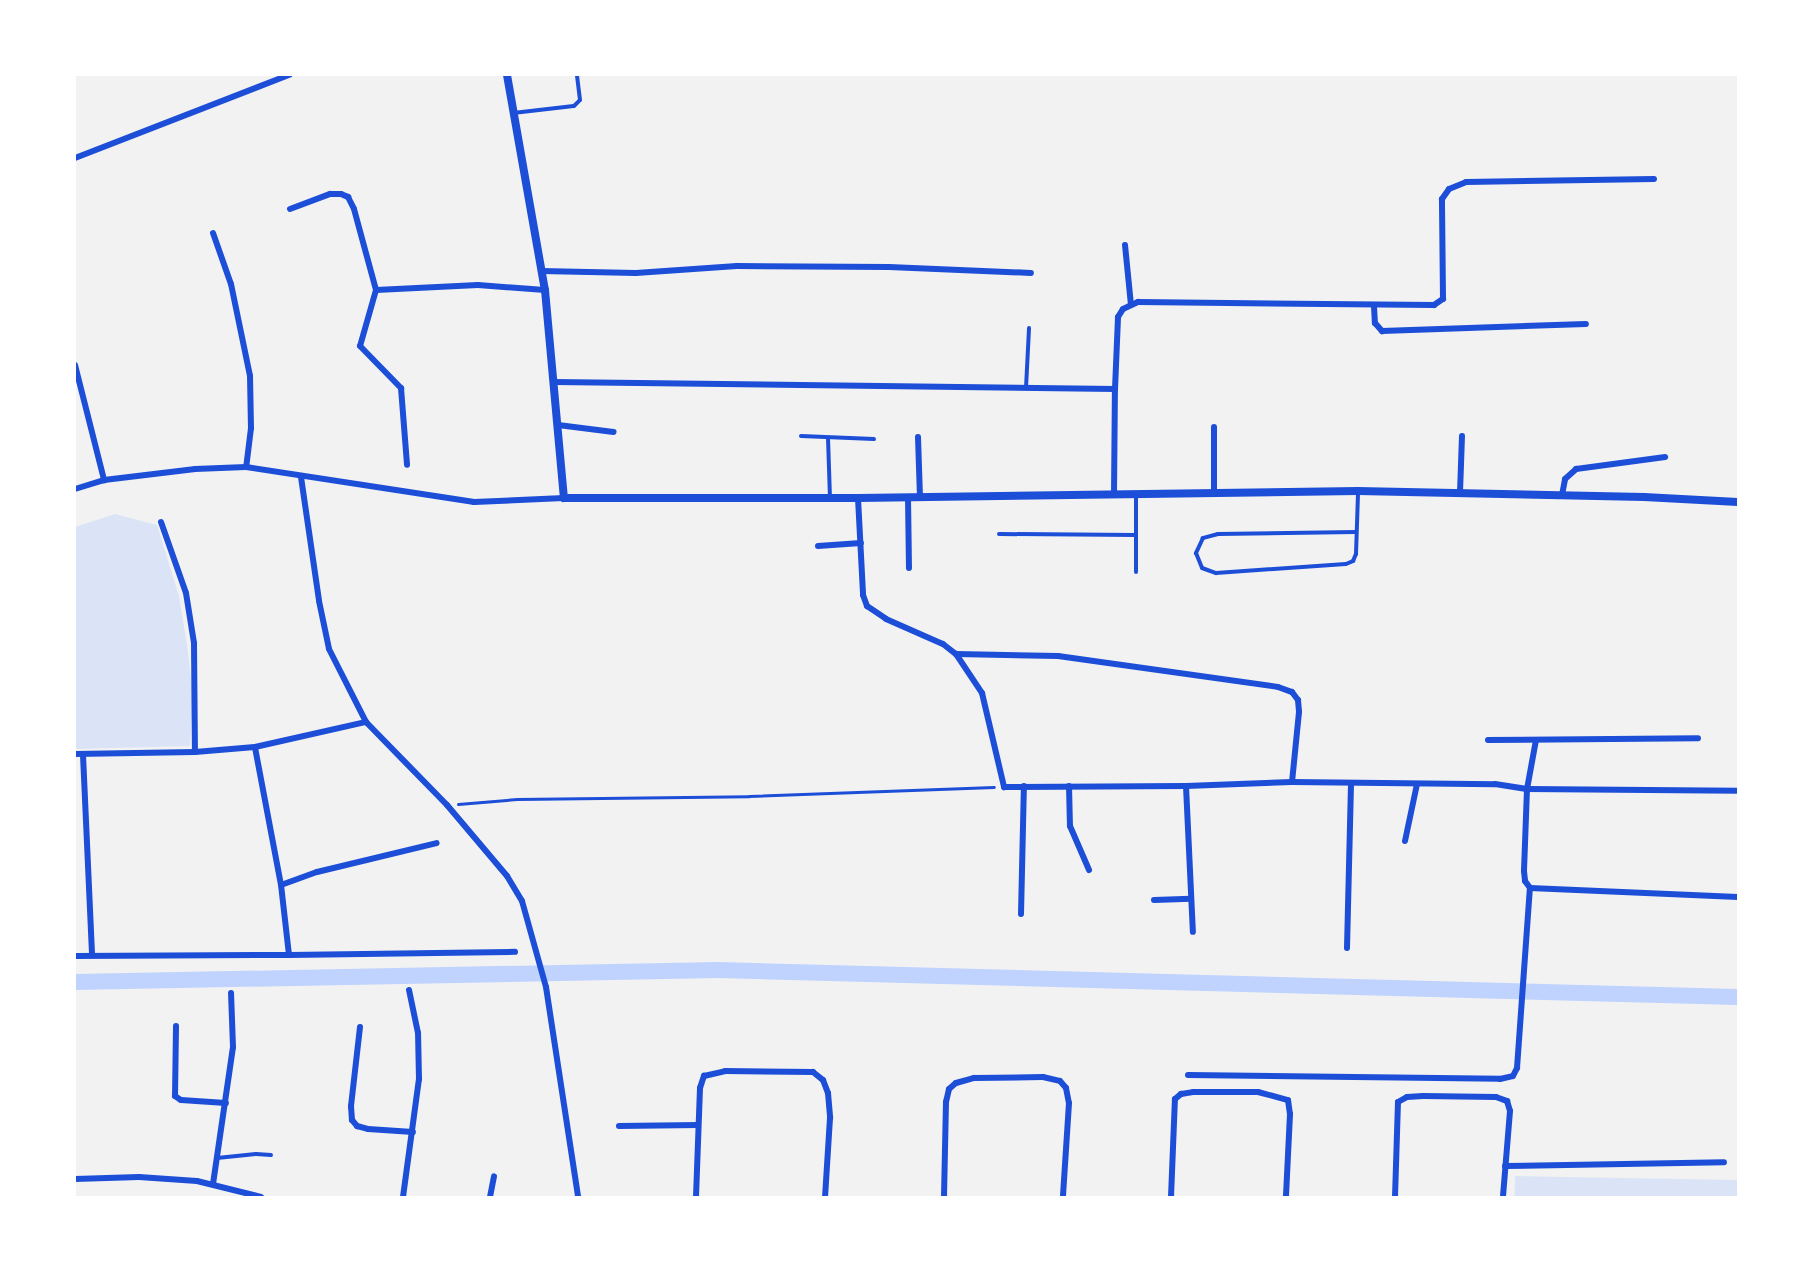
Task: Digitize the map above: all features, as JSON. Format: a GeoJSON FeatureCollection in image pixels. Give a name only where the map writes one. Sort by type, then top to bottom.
{"type":"FeatureCollection","features":[{"type":"Feature","properties":{"kind":"street"},"geometry":{"type":"LineString","coordinates":[[75,158],[289,75]]}},
{"type":"Feature","properties":{"kind":"street"},"geometry":{"type":"LineString","coordinates":[[507,75],[545,290],[564,498]]}},
{"type":"Feature","properties":{"kind":"street"},"geometry":{"type":"LineString","coordinates":[[1114,495],[1118,317],[1123,309],[1138,302],[1434,305],[1443,299],[1442,199],[1449,189],[1466,182],[1653,179]]}},
{"type":"Feature","properties":{"kind":"street"},"geometry":{"type":"LineString","coordinates":[[290,209],[330,194],[348,197],[354,209],[375,290],[360,346],[382,372],[401,388],[407,465]]}},
{"type":"Feature","properties":{"kind":"street"},"geometry":{"type":"LineString","coordinates":[[213,233],[231,284],[250,376],[251,428],[246,467]]}},
{"type":"Feature","properties":{"kind":"street"},"geometry":{"type":"LineString","coordinates":[[1125,245],[1131,305]]}},
{"type":"Feature","properties":{"kind":"street"},"geometry":{"type":"LineString","coordinates":[[541,271],[636,273],[749,266],[889,267],[1031,273]]}},
{"type":"Feature","properties":{"kind":"street"},"geometry":{"type":"LineString","coordinates":[[375,290],[478,285],[545,290]]}},
{"type":"Feature","properties":{"kind":"street"},"geometry":{"type":"LineString","coordinates":[[1374,306],[1375,323],[1382,331],[1586,324]]}},
{"type":"Feature","properties":{"kind":"street"},"geometry":{"type":"LineString","coordinates":[[75,365],[104,480]]}},
{"type":"Feature","properties":{"kind":"street"},"geometry":{"type":"LineString","coordinates":[[554,381],[1115,389]]}},
{"type":"Feature","properties":{"kind":"street"},"geometry":{"type":"LineString","coordinates":[[558,425],[614,432]]}},
{"type":"Feature","properties":{"kind":"street"},"geometry":{"type":"LineString","coordinates":[[1214,427],[1214,494]]}},
{"type":"Feature","properties":{"kind":"street"},"geometry":{"type":"LineString","coordinates":[[1460,493],[1462,436]]}},
{"type":"Feature","properties":{"kind":"street"},"geometry":{"type":"LineString","coordinates":[[918,437],[920,497]]}},
{"type":"Feature","properties":{"kind":"street"},"geometry":{"type":"LineString","coordinates":[[1562,495],[1565,479],[1576,469],[1665,457]]}},
{"type":"Feature","properties":{"kind":"street"},"geometry":{"type":"LineString","coordinates":[[75,489],[104,480],[195,469],[246,467],[434,497],[500,502],[564,498],[858,498],[1358,491],[1562,495],[1738,502]]}},
{"type":"Feature","properties":{"kind":"street"},"geometry":{"type":"LineString","coordinates":[[301,477],[318,602],[329,649],[366,722],[447,805],[507,876],[522,901],[534,936],[546,987],[578,1197]]}},
{"type":"Feature","properties":{"kind":"street"},"geometry":{"type":"LineString","coordinates":[[908,497],[909,568]]}},
{"type":"Feature","properties":{"kind":"street"},"geometry":{"type":"LineString","coordinates":[[858,498],[863,595],[867,606],[886,619],[934,639],[956,654],[982,693],[1004,787],[1186,786],[1292,782],[1494,784],[1527,789],[1738,790]]}},
{"type":"Feature","properties":{"kind":"street"},"geometry":{"type":"LineString","coordinates":[[161,522],[186,593],[194,643],[195,752]]}},
{"type":"Feature","properties":{"kind":"street"},"geometry":{"type":"LineString","coordinates":[[818,546],[861,543]]}},
{"type":"Feature","properties":{"kind":"street"},"geometry":{"type":"LineString","coordinates":[[956,654],[1058,656],[1278,687],[1292,692],[1298,700],[1299,712],[1292,782]]}},
{"type":"Feature","properties":{"kind":"street"},"geometry":{"type":"LineString","coordinates":[[75,754],[195,752],[255,747],[366,722]]}},
{"type":"Feature","properties":{"kind":"street"},"geometry":{"type":"LineString","coordinates":[[1488,740],[1698,738]]}},
{"type":"Feature","properties":{"kind":"street"},"geometry":{"type":"LineString","coordinates":[[1188,1075],[1500,1079],[1513,1076],[1517,1068],[1530,888],[1525,881],[1524,872],[1527,789],[1536,740]]}},
{"type":"Feature","properties":{"kind":"street"},"geometry":{"type":"LineString","coordinates":[[255,747],[281,885],[289,955]]}},
{"type":"Feature","properties":{"kind":"street"},"geometry":{"type":"LineString","coordinates":[[83,755],[92,956]]}},
{"type":"Feature","properties":{"kind":"street"},"geometry":{"type":"LineString","coordinates":[[1347,948],[1351,784]]}},
{"type":"Feature","properties":{"kind":"street"},"geometry":{"type":"LineString","coordinates":[[1405,841],[1417,784]]}},
{"type":"Feature","properties":{"kind":"street"},"geometry":{"type":"LineString","coordinates":[[1021,914],[1024,786]]}},
{"type":"Feature","properties":{"kind":"street"},"geometry":{"type":"LineString","coordinates":[[1069,786],[1070,826],[1089,870]]}},
{"type":"Feature","properties":{"kind":"street"},"geometry":{"type":"LineString","coordinates":[[1186,786],[1193,932]]}},
{"type":"Feature","properties":{"kind":"street"},"geometry":{"type":"LineString","coordinates":[[281,885],[327,869],[437,843]]}},
{"type":"Feature","properties":{"kind":"street"},"geometry":{"type":"LineString","coordinates":[[1530,888],[1738,897]]}},
{"type":"Feature","properties":{"kind":"street"},"geometry":{"type":"LineString","coordinates":[[1154,900],[1191,899]]}},
{"type":"Feature","properties":{"kind":"street"},"geometry":{"type":"LineString","coordinates":[[75,956],[515,952]]}},
{"type":"Feature","properties":{"kind":"street"},"geometry":{"type":"LineString","coordinates":[[403,1197],[419,1079],[418,1033],[409,990]]}},
{"type":"Feature","properties":{"kind":"street"},"geometry":{"type":"LineString","coordinates":[[213,1185],[233,1047],[231,993]]}},
{"type":"Feature","properties":{"kind":"street"},"geometry":{"type":"LineString","coordinates":[[176,1026],[175,1096],[181,1100],[226,1103]]}},
{"type":"Feature","properties":{"kind":"street"},"geometry":{"type":"LineString","coordinates":[[360,1027],[351,1106],[352,1120],[357,1126],[368,1129],[413,1132]]}},
{"type":"Feature","properties":{"kind":"street"},"geometry":{"type":"LineString","coordinates":[[696,1197],[700,1088],[704,1076],[725,1071],[813,1072],[823,1080],[828,1094],[830,1118],[825,1197]]}},
{"type":"Feature","properties":{"kind":"street"},"geometry":{"type":"LineString","coordinates":[[944,1197],[946,1101],[949,1089],[956,1083],[974,1078],[1043,1077],[1060,1081],[1066,1088],[1069,1103],[1063,1197]]}},
{"type":"Feature","properties":{"kind":"street"},"geometry":{"type":"LineString","coordinates":[[1171,1197],[1175,1099],[1181,1094],[1192,1092],[1258,1092],[1288,1100],[1290,1114],[1286,1197]]}},
{"type":"Feature","properties":{"kind":"street"},"geometry":{"type":"LineString","coordinates":[[1395,1197],[1398,1102],[1407,1097],[1496,1097],[1507,1101],[1510,1111],[1503,1197]]}},
{"type":"Feature","properties":{"kind":"street"},"geometry":{"type":"LineString","coordinates":[[619,1126],[698,1125]]}},
{"type":"Feature","properties":{"kind":"street"},"geometry":{"type":"LineString","coordinates":[[1505,1166],[1725,1162]]}},
{"type":"Feature","properties":{"kind":"street"},"geometry":{"type":"LineString","coordinates":[[490,1197],[494,1176]]}},
{"type":"Feature","properties":{"kind":"street"},"geometry":{"type":"LineString","coordinates":[[75,1179],[139,1178],[197,1181],[261,1197]]}},
{"type":"Feature","properties":{"kind":"lane"},"geometry":{"type":"LineString","coordinates":[[513,113],[574,106],[580,100],[577,75]]}},
{"type":"Feature","properties":{"kind":"lane"},"geometry":{"type":"LineString","coordinates":[[1026,388],[1029,328]]}},
{"type":"Feature","properties":{"kind":"lane"},"geometry":{"type":"LineString","coordinates":[[801,436],[874,439]]}},
{"type":"Feature","properties":{"kind":"lane"},"geometry":{"type":"LineString","coordinates":[[828,438],[830,498]]}},
{"type":"Feature","properties":{"kind":"lane"},"geometry":{"type":"LineString","coordinates":[[1356,532],[1218,534],[1203,538],[1196,553],[1202,568],[1216,573],[1346,564],[1353,561],[1356,554],[1358,491]]}},
{"type":"Feature","properties":{"kind":"lane"},"geometry":{"type":"LineString","coordinates":[[1136,494],[1136,572]]}},
{"type":"Feature","properties":{"kind":"lane"},"geometry":{"type":"LineString","coordinates":[[999,534],[1136,535]]}},
{"type":"Feature","properties":{"kind":"lane"},"geometry":{"type":"LineString","coordinates":[[217,1158],[256,1154],[271,1155]]}},
{"type":"Feature","properties":{"kind":"path"},"geometry":{"type":"LineString","coordinates":[[447,805],[517,799],[749,796],[1004,787]]}},
{"type":"Feature","properties":{"kind":"shaded area"},"geometry":{"type":"Polygon","coordinates":[[[115,514],[157,525],[179,596],[187,645],[193,694],[190,746],[75,749],[75,527],[115,514]]]}},
{"type":"Feature","properties":{"kind":"shaded area"},"geometry":{"type":"Polygon","coordinates":[[[1515,1176],[1738,1180],[1738,1197],[1515,1197],[1515,1176]]]}},
{"type":"Feature","properties":{"kind":"waterway"},"geometry":{"type":"LineString","coordinates":[[75,982],[718,970],[1738,997]]}}]}
